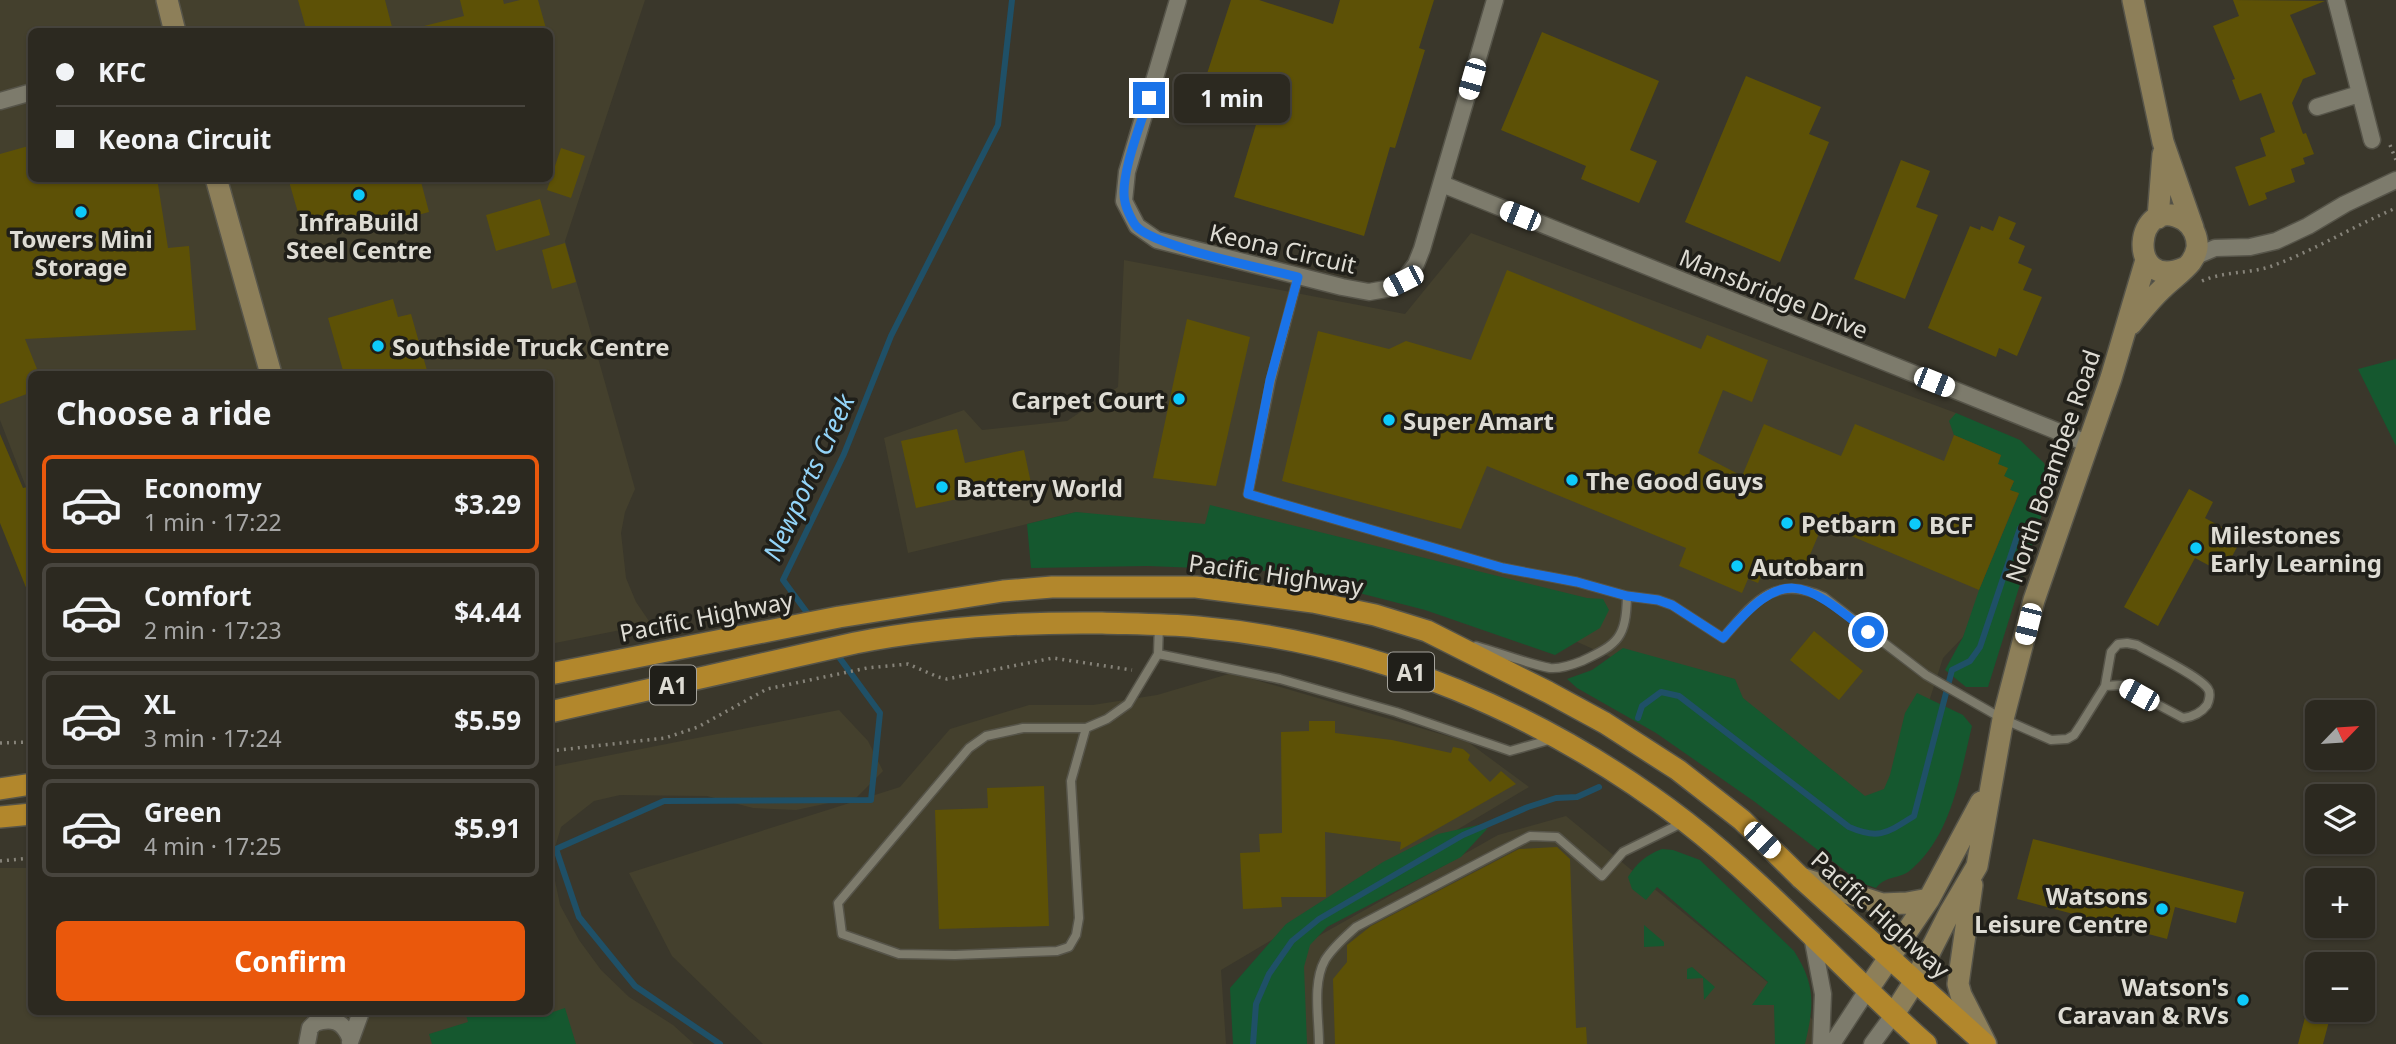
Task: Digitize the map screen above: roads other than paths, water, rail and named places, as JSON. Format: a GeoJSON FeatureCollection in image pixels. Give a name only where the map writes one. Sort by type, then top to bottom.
{"type":"FeatureCollection","features":[{"type":"Feature","properties":{"kind":"highway","name":"Pacific Highway"},"geometry":{"type":"LineString","coordinates":[[553,673],[839,617],[1003,591],[1101,585],[1183,586],[1313,601],[1375,615],[1427,631],[1571,705],[1678,770],[1742,820],[1801,878],[1986,1044]]}},
{"type":"Feature","properties":{"kind":"highway","name":"A1"},"geometry":{"type":"LineString","coordinates":[[553,711],[855,643],[966,627],[1048,622],[1199,627],[1334,649],[1400,668],[1469,693],[1559,737],[1640,789],[1685,821],[1738,865],[1926,1044]]}},
{"type":"Feature","properties":{"kind":"highway"},"geometry":{"type":"LineString","coordinates":[[0,789],[28,785]]}},
{"type":"Feature","properties":{"kind":"highway"},"geometry":{"type":"LineString","coordinates":[[0,817],[28,814]]}},
{"type":"Feature","properties":{"kind":"street"},"geometry":{"type":"LineString","coordinates":[[167,0],[174,28]]}},
{"type":"Feature","properties":{"kind":"street","name":"Keona Circuit"},"geometry":{"type":"LineString","coordinates":[[1178,0],[1126,172],[1124,201],[1137,226],[1157,240],[1298,277],[1369,292],[1386,289],[1403,281],[1416,264],[1495,0]]}},
{"type":"Feature","properties":{"kind":"street"},"geometry":{"type":"LineString","coordinates":[[2133,0],[2163,142],[2194,230],[2197,249],[2189,262]]}},
{"type":"Feature","properties":{"kind":"street"},"geometry":{"type":"LineString","coordinates":[[2336,0],[2372,140]]}},
{"type":"Feature","properties":{"kind":"street"},"geometry":{"type":"LineString","coordinates":[[0,101],[28,93]]}},
{"type":"Feature","properties":{"kind":"street"},"geometry":{"type":"LineString","coordinates":[[2317,107],[2359,94]]}},
{"type":"Feature","properties":{"kind":"street"},"geometry":{"type":"LineString","coordinates":[[2158,218],[2163,142]]}},
{"type":"Feature","properties":{"kind":"street"},"geometry":{"type":"LineString","coordinates":[[2214,248],[2187,222],[2174,216],[2158,218],[2142,236],[2146,260],[2159,270],[2168,272],[2214,248],[2250,247],[2276,241],[2396,180]]}},
{"type":"Feature","properties":{"kind":"street"},"geometry":{"type":"LineString","coordinates":[[217,182],[270,371]]}},
{"type":"Feature","properties":{"kind":"street","name":"Mansbridge Drive"},"geometry":{"type":"LineString","coordinates":[[1442,184],[2089,444]]}},
{"type":"Feature","properties":{"kind":"street","name":"North Boambee Road"},"geometry":{"type":"LineString","coordinates":[[1894,1014],[1915,981],[1977,866],[2003,719],[2034,600],[2127,329],[2146,260]]}},
{"type":"Feature","properties":{"kind":"street","name":"North Boambee Road"},"geometry":{"type":"LineString","coordinates":[[2127,329],[2160,290],[2189,262]]}},
{"type":"Feature","properties":{"kind":"street","name":"North Boambee Road"},"geometry":{"type":"LineString","coordinates":[[1868,989],[1929,899],[1990,785]]}},
{"type":"Feature","properties":{"kind":"street"},"geometry":{"type":"LineString","coordinates":[[1977,866],[1958,984],[1986,1044]]}},
{"type":"Feature","properties":{"kind":"street"},"geometry":{"type":"LineString","coordinates":[[1801,878],[1882,904],[1929,899]]}},
{"type":"Feature","properties":{"kind":"street"},"geometry":{"type":"LineString","coordinates":[[1812,936],[1822,983],[1821,1044]]}},
{"type":"Feature","properties":{"kind":"street"},"geometry":{"type":"LineString","coordinates":[[1832,1044],[1868,989]]}},
{"type":"Feature","properties":{"kind":"street"},"geometry":{"type":"LineString","coordinates":[[1872,1044],[1894,1014]]}},
{"type":"Feature","properties":{"kind":"street"},"geometry":{"type":"LineString","coordinates":[[350,1041],[360,1015]]}},
{"type":"Feature","properties":{"kind":"street"},"geometry":{"type":"LineString","coordinates":[[307,1044],[310,1028],[321,1017],[342,1024],[350,1041]]}},
{"type":"Feature","properties":{"kind":"lane"},"geometry":{"type":"LineString","coordinates":[[1298,277],[1270,380],[1248,494],[1503,568],[1577,582],[1627,596],[1658,600],[1672,605],[1723,638],[1761,598],[1787,588],[1806,589],[1824,597],[1933,679],[2003,719],[2051,740],[2067,739],[2074,735],[2105,686],[2111,652],[2118,644],[2137,645],[2198,680],[2208,688],[2210,696],[2198,714],[2183,718],[2121,685],[2105,686]]}},
{"type":"Feature","properties":{"kind":"lane"},"geometry":{"type":"LineString","coordinates":[[1427,631],[1552,668],[1568,667],[1599,653],[1615,642],[1626,619],[1627,596]]}},
{"type":"Feature","properties":{"kind":"lane"},"geometry":{"type":"LineString","coordinates":[[1087,728],[1071,781],[1079,918],[1076,935],[1069,947],[1057,951],[899,954],[842,933],[838,903],[969,748],[986,736],[1023,728],[1087,728],[1107,719],[1128,704],[1158,654],[1159,625]]}},
{"type":"Feature","properties":{"kind":"lane"},"geometry":{"type":"LineString","coordinates":[[1158,654],[1280,679],[1396,712],[1510,751],[1559,737]]}},
{"type":"Feature","properties":{"kind":"lane"},"geometry":{"type":"LineString","coordinates":[[1320,1044],[1318,992],[1324,962],[1337,944],[1356,927],[1530,836],[1557,837],[1602,876],[1623,852],[1685,821]]}},
{"type":"Feature","properties":{"kind":"waterway","name":"Newports Creek"},"geometry":{"type":"LineString","coordinates":[[811,618],[783,580],[844,454],[891,336],[998,125],[1012,0]]}},
{"type":"Feature","properties":{"kind":"waterway"},"geometry":{"type":"LineString","coordinates":[[1638,718],[1642,706],[1661,692],[1679,696],[1849,827],[1868,833],[1883,833],[1914,816],[1952,670],[1970,661],[1980,647],[2020,528]]}},
{"type":"Feature","properties":{"kind":"waterway","name":"Newports Creek"},"geometry":{"type":"LineString","coordinates":[[720,1044],[635,986],[579,917],[556,849],[664,801],[871,800],[880,713],[836,653]]}},
{"type":"Feature","properties":{"kind":"waterway"},"geometry":{"type":"LineString","coordinates":[[1253,1044],[1256,1004],[1269,974],[1292,941],[1319,919],[1463,835],[1528,807],[1556,798],[1577,797],[1599,787]]}},
{"type":"Feature","properties":{"kind":"place","name":"InfraBuild Steel Centre"},"geometry":{"type":"Point","coordinates":[359,195]}},
{"type":"Feature","properties":{"kind":"place","name":"Towers Mini Storage"},"geometry":{"type":"Point","coordinates":[81,212]}},
{"type":"Feature","properties":{"kind":"place","name":"Southside Truck Centre"},"geometry":{"type":"Point","coordinates":[378,346]}},
{"type":"Feature","properties":{"kind":"place","name":"Carpet Court"},"geometry":{"type":"Point","coordinates":[1179,399]}},
{"type":"Feature","properties":{"kind":"place","name":"Super Amart"},"geometry":{"type":"Point","coordinates":[1389,420]}},
{"type":"Feature","properties":{"kind":"place","name":"The Good Guys"},"geometry":{"type":"Point","coordinates":[1572,480]}},
{"type":"Feature","properties":{"kind":"place","name":"Battery World"},"geometry":{"type":"Point","coordinates":[942,487]}},
{"type":"Feature","properties":{"kind":"place","name":"Petbarn"},"geometry":{"type":"Point","coordinates":[1787,523]}},
{"type":"Feature","properties":{"kind":"place","name":"BCF"},"geometry":{"type":"Point","coordinates":[1915,524]}},
{"type":"Feature","properties":{"kind":"place","name":"Milestones Early Learning"},"geometry":{"type":"Point","coordinates":[2196,548]}},
{"type":"Feature","properties":{"kind":"place","name":"Autobarn"},"geometry":{"type":"Point","coordinates":[1737,566]}},
{"type":"Feature","properties":{"kind":"place","name":"Watsons Leisure Centre"},"geometry":{"type":"Point","coordinates":[2162,909]}},
{"type":"Feature","properties":{"kind":"place","name":"Watson's Caravan & RVs"},"geometry":{"type":"Point","coordinates":[2243,1000]}}]}
